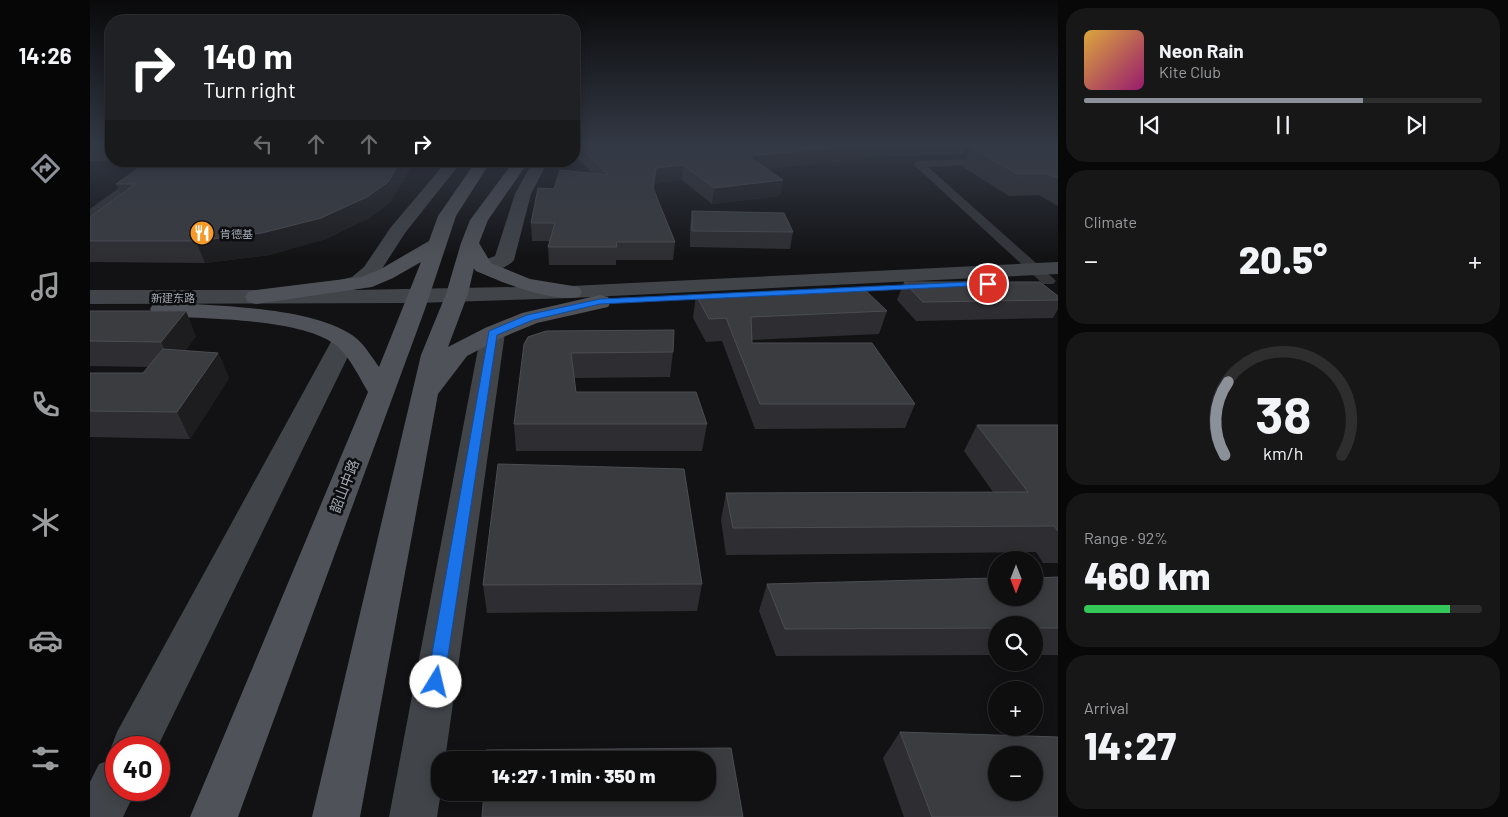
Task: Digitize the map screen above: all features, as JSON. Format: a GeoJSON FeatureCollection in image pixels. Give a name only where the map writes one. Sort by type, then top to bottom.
{"type":"FeatureCollection","features":[{"type":"Feature","properties":{"kind":"main road"},"geometry":{"type":"LineString","coordinates":[[340,287],[359,281],[371,271],[397,231],[437,183]]}},
{"type":"Feature","properties":{"kind":"main road","name":"韶山中路"},"geometry":{"type":"LineString","coordinates":[[214,817],[381,391],[447,216],[469,183]]}},
{"type":"Feature","properties":{"kind":"main road"},"geometry":{"type":"LineString","coordinates":[[336,817],[433,355],[453,301],[476,255],[479,220],[506,183]]}},
{"type":"Feature","properties":{"kind":"main road"},"geometry":{"type":"LineString","coordinates":[[476,255],[504,260],[523,194],[529,183]]}},
{"type":"Feature","properties":{"kind":"main road"},"geometry":{"type":"LineString","coordinates":[[256,297],[340,287],[365,282],[386,274],[436,245]]}},
{"type":"Feature","properties":{"kind":"main road"},"geometry":{"type":"LineString","coordinates":[[476,255],[525,284],[571,292]]}},
{"type":"Feature","properties":{"kind":"main road"},"geometry":{"type":"LineString","coordinates":[[453,301],[571,292],[1051,278]]}},
{"type":"Feature","properties":{"kind":"main road"},"geometry":{"type":"LineString","coordinates":[[415,302],[600,302],[1051,278]]}},
{"type":"Feature","properties":{"kind":"main road","name":"新建东路"},"geometry":{"type":"LineString","coordinates":[[90,297],[256,297],[415,302]]}},
{"type":"Feature","properties":{"kind":"main road","name":"新建东路"},"geometry":{"type":"LineString","coordinates":[[90,309],[161,309],[415,302]]}},
{"type":"Feature","properties":{"kind":"main road"},"geometry":{"type":"LineString","coordinates":[[425,395],[458,351],[493,333],[530,318],[600,302]]}},
{"type":"Feature","properties":{"kind":"main road"},"geometry":{"type":"LineString","coordinates":[[161,309],[295,321],[331,332],[344,340],[360,358],[381,391]]}},
{"type":"Feature","properties":{"kind":"main road"},"geometry":{"type":"LineString","coordinates":[[413,817],[493,333]]}},
{"type":"Feature","properties":{"kind":"main road"},"geometry":{"type":"LineString","coordinates":[[139,736],[344,340]]}},
{"type":"Feature","properties":{"kind":"main road"},"geometry":{"type":"LineString","coordinates":[[98,817],[106,801]]}},
{"type":"Feature","properties":{"kind":"street"},"geometry":{"type":"LineString","coordinates":[[90,215],[133,183]]}},
{"type":"Feature","properties":{"kind":"street"},"geometry":{"type":"LineString","coordinates":[[940,183],[1051,278]]}},
{"type":"Feature","properties":{"kind":"building"},"geometry":{"type":"Polygon","coordinates":[[[386,183],[367,197],[321,218],[262,233],[196,241],[90,241],[90,217],[135,184],[116,184],[386,183]]]}},
{"type":"Feature","properties":{"kind":"building"},"geometry":{"type":"Polygon","coordinates":[[[556,183],[654,183],[653,188],[675,242],[616,242],[617,247],[548,247],[555,223],[531,223],[538,188],[554,189],[556,183]]]}},
{"type":"Feature","properties":{"kind":"building"},"geometry":{"type":"Polygon","coordinates":[[[707,183],[756,183],[714,188],[707,183]]]}},
{"type":"Feature","properties":{"kind":"building"},"geometry":{"type":"Polygon","coordinates":[[[692,211],[784,213],[793,232],[692,231],[692,211]]]}},
{"type":"Feature","properties":{"kind":"building"},"geometry":{"type":"Polygon","coordinates":[[[904,282],[1040,282],[1058,296],[1058,300],[923,302],[904,282]]]}},
{"type":"Feature","properties":{"kind":"building"},"geometry":{"type":"Polygon","coordinates":[[[864,289],[887,311],[751,317],[752,343],[872,343],[915,404],[760,404],[726,318],[709,319],[696,295],[864,289]]]}},
{"type":"Feature","properties":{"kind":"building"},"geometry":{"type":"Polygon","coordinates":[[[90,311],[186,311],[161,342],[90,341],[90,311]]]}},
{"type":"Feature","properties":{"kind":"building"},"geometry":{"type":"Polygon","coordinates":[[[674,330],[673,352],[571,353],[576,392],[696,392],[707,424],[514,424],[524,344],[528,337],[546,331],[674,330]]]}},
{"type":"Feature","properties":{"kind":"building"},"geometry":{"type":"Polygon","coordinates":[[[163,349],[218,353],[177,412],[90,411],[90,373],[143,373],[163,349]]]}},
{"type":"Feature","properties":{"kind":"building"},"geometry":{"type":"Polygon","coordinates":[[[977,425],[1058,425],[1058,531],[1054,526],[733,528],[726,493],[1028,492],[977,425]]]}},
{"type":"Feature","properties":{"kind":"building"},"geometry":{"type":"Polygon","coordinates":[[[498,464],[684,469],[702,584],[483,585],[498,464]]]}},
{"type":"Feature","properties":{"kind":"building"},"geometry":{"type":"Polygon","coordinates":[[[1058,577],[1058,628],[1043,628],[1043,616],[988,616],[988,628],[785,629],[767,584],[988,578],[988,606],[1043,606],[1043,578],[1058,577]]]}},
{"type":"Feature","properties":{"kind":"building"},"geometry":{"type":"Polygon","coordinates":[[[900,732],[1058,737],[1058,817],[932,817],[900,732]]]}},
{"type":"Feature","properties":{"kind":"building"},"geometry":{"type":"Polygon","coordinates":[[[731,748],[743,817],[482,817],[483,801],[716,801],[716,751],[486,750],[731,748]]]}},
{"type":"Feature","properties":{"kind":"place","name":"肯德基"},"geometry":{"type":"Point","coordinates":[202,233]}},
{"type":"Feature","properties":{"kind":"route"},"geometry":{"type":"LineString","coordinates":[[436,682],[493,333],[530,318],[600,302],[988,284]]}}]}
